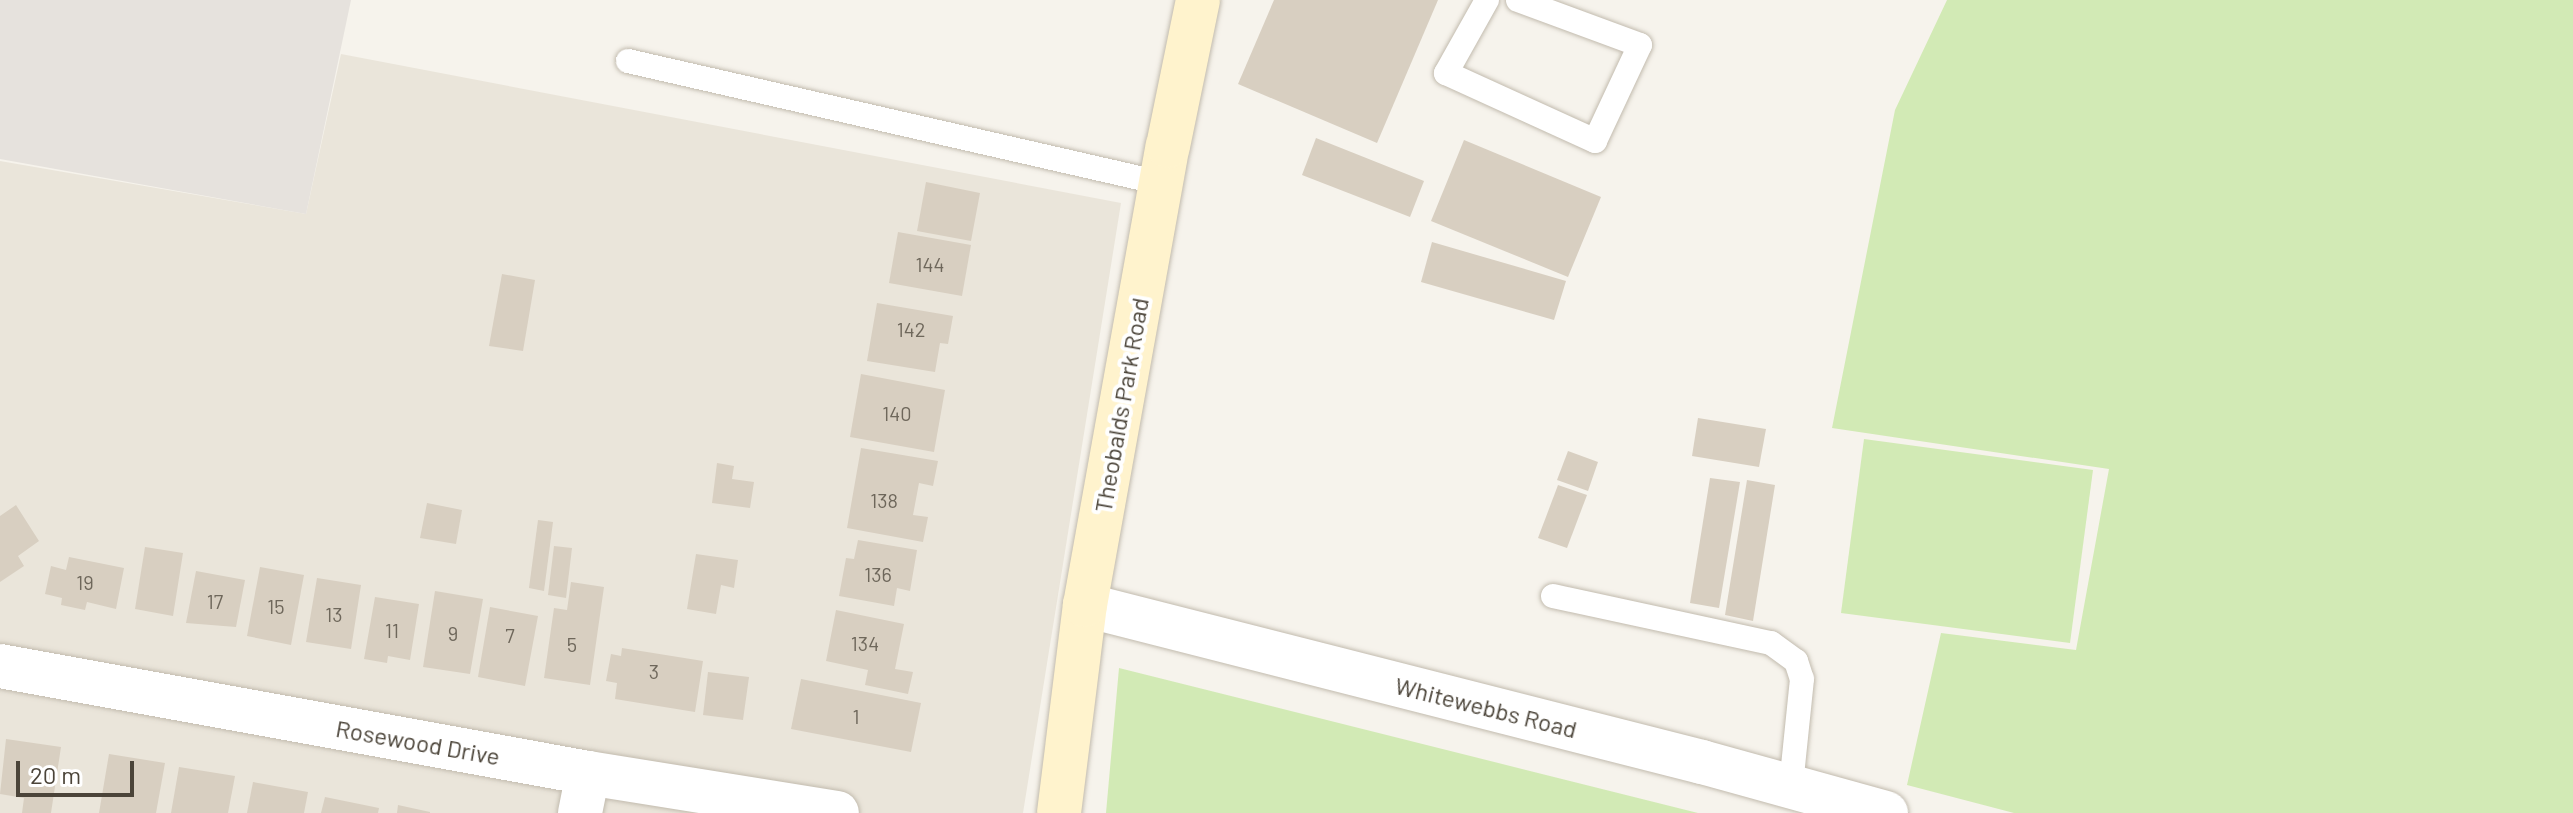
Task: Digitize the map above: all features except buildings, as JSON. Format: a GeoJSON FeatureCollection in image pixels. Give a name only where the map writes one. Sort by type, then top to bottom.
{"type":"FeatureCollection","features":[{"type":"Feature","properties":{"kind":"street","name":"Theobalds Park Road"},"geometry":{"type":"LineString","coordinates":[[1059,813],[1085,605],[1161,183],[1198,0]]}},
{"type":"Feature","properties":{"kind":"street","name":"Whitewebbs Road"},"geometry":{"type":"LineString","coordinates":[[1085,605],[1886,813]]}},
{"type":"Feature","properties":{"kind":"street","name":"Rosewood Drive"},"geometry":{"type":"LineString","coordinates":[[0,666],[584,793],[837,813]]}},
{"type":"Feature","properties":{"kind":"lane"},"geometry":{"type":"LineString","coordinates":[[1487,0],[1446,73],[1595,141],[1640,45],[1518,0]]}},
{"type":"Feature","properties":{"kind":"lane"},"geometry":{"type":"LineString","coordinates":[[628,61],[1161,183]]}},
{"type":"Feature","properties":{"kind":"lane"},"geometry":{"type":"LineString","coordinates":[[1553,596],[1771,643],[1796,661],[1802,679],[1791,786]]}},
{"type":"Feature","properties":{"kind":"shaded area"},"geometry":{"type":"Polygon","coordinates":[[[0,0],[351,0],[306,214],[0,159],[0,0]]]}},
{"type":"Feature","properties":{"kind":"shaded area"},"geometry":{"type":"Polygon","coordinates":[[[341,54],[1121,203],[1023,813],[0,813],[0,161],[306,214],[341,54]]]}},
{"type":"Feature","properties":{"kind":"green space"},"geometry":{"type":"Polygon","coordinates":[[[1947,0],[2573,0],[2573,813],[2014,813],[1907,785],[1941,633],[2076,650],[2109,469],[1832,428],[1895,110],[1947,0]]]}},
{"type":"Feature","properties":{"kind":"green space"},"geometry":{"type":"Polygon","coordinates":[[[1864,439],[2093,470],[2070,643],[1841,613],[1864,439]]]}},
{"type":"Feature","properties":{"kind":"green space"},"geometry":{"type":"Polygon","coordinates":[[[1119,668],[1698,813],[1106,813],[1119,668]]]}}]}
